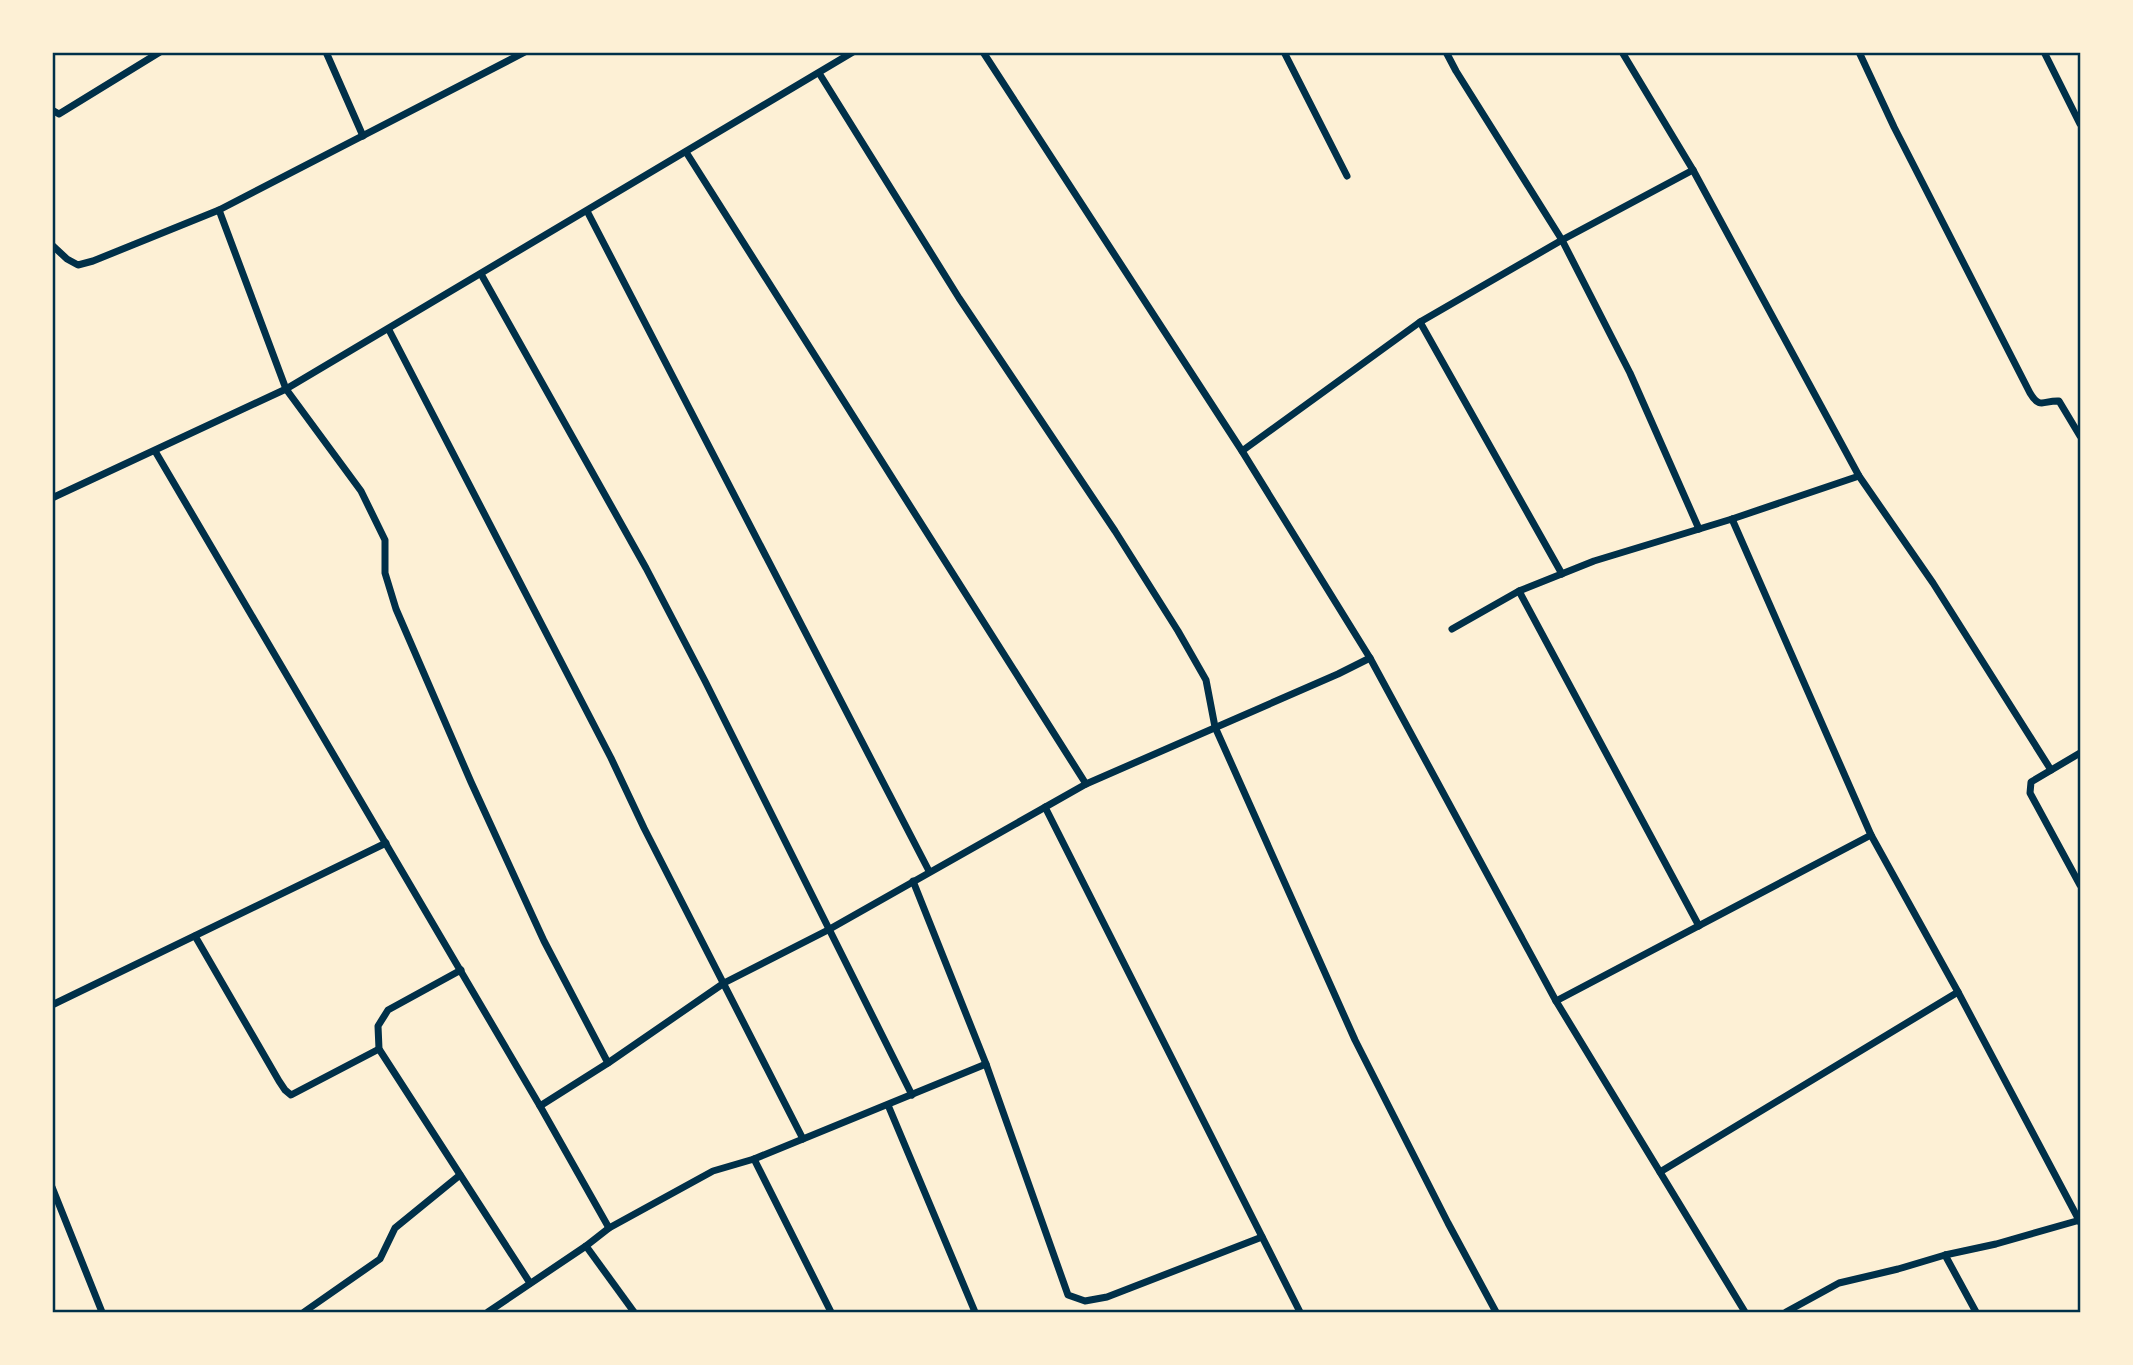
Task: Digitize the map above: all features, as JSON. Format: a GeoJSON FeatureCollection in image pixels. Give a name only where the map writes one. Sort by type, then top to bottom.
{"type":"FeatureCollection","features":[{"type":"Feature","properties":{"kind":"street"},"geometry":{"type":"LineString","coordinates":[[52,110],[59,114],[160,52]]}},
{"type":"Feature","properties":{"kind":"street"},"geometry":{"type":"LineString","coordinates":[[326,52],[363,136]]}},
{"type":"Feature","properties":{"kind":"street"},"geometry":{"type":"LineString","coordinates":[[52,245],[67,259],[78,264],[93,261],[219,210],[525,52]]}},
{"type":"Feature","properties":{"kind":"street"},"geometry":{"type":"LineString","coordinates":[[52,498],[286,389],[853,52]]}},
{"type":"Feature","properties":{"kind":"street"},"geometry":{"type":"LineString","coordinates":[[983,52],[1242,452],[1370,658],[1556,1001],[1745,1312]]}},
{"type":"Feature","properties":{"kind":"street"},"geometry":{"type":"LineString","coordinates":[[1284,52],[1347,176]]}},
{"type":"Feature","properties":{"kind":"street"},"geometry":{"type":"LineString","coordinates":[[1446,52],[1562,240],[1630,373],[1699,529]]}},
{"type":"Feature","properties":{"kind":"street"},"geometry":{"type":"LineString","coordinates":[[1622,52],[1693,170],[1859,477],[1933,583],[2051,770]]}},
{"type":"Feature","properties":{"kind":"street"},"geometry":{"type":"LineString","coordinates":[[1858,52],[2034,401],[2042,404],[2059,401],[2081,436]]}},
{"type":"Feature","properties":{"kind":"street"},"geometry":{"type":"LineString","coordinates":[[2044,52],[2081,124]]}},
{"type":"Feature","properties":{"kind":"street"},"geometry":{"type":"LineString","coordinates":[[819,73],[958,298],[1115,531],[1206,680],[1216,727],[1355,1040],[1496,1312]]}},
{"type":"Feature","properties":{"kind":"street"},"geometry":{"type":"LineString","coordinates":[[686,152],[1086,784]]}},
{"type":"Feature","properties":{"kind":"street"},"geometry":{"type":"LineString","coordinates":[[1242,452],[1420,322],[1562,240],[1693,170]]}},
{"type":"Feature","properties":{"kind":"street"},"geometry":{"type":"LineString","coordinates":[[219,210],[286,389],[361,491],[384,540],[385,573],[396,609],[544,941],[608,1063]]}},
{"type":"Feature","properties":{"kind":"street"},"geometry":{"type":"LineString","coordinates":[[587,211],[929,872]]}},
{"type":"Feature","properties":{"kind":"street"},"geometry":{"type":"LineString","coordinates":[[481,274],[646,568],[912,1095]]}},
{"type":"Feature","properties":{"kind":"street"},"geometry":{"type":"LineString","coordinates":[[1420,322],[1562,574]]}},
{"type":"Feature","properties":{"kind":"street"},"geometry":{"type":"LineString","coordinates":[[388,330],[611,758],[803,1139]]}},
{"type":"Feature","properties":{"kind":"street"},"geometry":{"type":"LineString","coordinates":[[155,451],[461,970],[609,1228]]}},
{"type":"Feature","properties":{"kind":"street"},"geometry":{"type":"LineString","coordinates":[[1451,629],[1519,591],[1594,561],[1859,477]]}},
{"type":"Feature","properties":{"kind":"street"},"geometry":{"type":"LineString","coordinates":[[1732,519],[1871,835],[2080,1221],[1839,1283],[1786,1312]]}},
{"type":"Feature","properties":{"kind":"street"},"geometry":{"type":"LineString","coordinates":[[1519,591],[1699,926]]}},
{"type":"Feature","properties":{"kind":"street"},"geometry":{"type":"LineString","coordinates":[[540,1106],[724,983],[828,930],[1086,784],[1370,658]]}},
{"type":"Feature","properties":{"kind":"street"},"geometry":{"type":"LineString","coordinates":[[2081,753],[2031,782],[2030,793],[2081,885]]}},
{"type":"Feature","properties":{"kind":"street"},"geometry":{"type":"LineString","coordinates":[[1045,807],[1300,1312]]}},
{"type":"Feature","properties":{"kind":"street"},"geometry":{"type":"LineString","coordinates":[[1556,1001],[1871,835]]}},
{"type":"Feature","properties":{"kind":"street"},"geometry":{"type":"LineString","coordinates":[[52,1005],[386,843]]}},
{"type":"Feature","properties":{"kind":"street"},"geometry":{"type":"LineString","coordinates":[[913,881],[986,1064],[1069,1295],[1085,1301],[1107,1297],[1262,1237]]}},
{"type":"Feature","properties":{"kind":"street"},"geometry":{"type":"LineString","coordinates":[[195,936],[279,1082],[291,1094],[379,1049]]}},
{"type":"Feature","properties":{"kind":"street"},"geometry":{"type":"LineString","coordinates":[[461,970],[388,1010],[377,1026],[379,1049],[530,1283]]}},
{"type":"Feature","properties":{"kind":"street"},"geometry":{"type":"LineString","coordinates":[[1660,1172],[1958,992]]}},
{"type":"Feature","properties":{"kind":"street"},"geometry":{"type":"LineString","coordinates":[[488,1312],[609,1228],[713,1171],[754,1159],[986,1064]]}},
{"type":"Feature","properties":{"kind":"street"},"geometry":{"type":"LineString","coordinates":[[888,1105],[975,1312]]}},
{"type":"Feature","properties":{"kind":"street"},"geometry":{"type":"LineString","coordinates":[[754,1159],[831,1312]]}},
{"type":"Feature","properties":{"kind":"street"},"geometry":{"type":"LineString","coordinates":[[304,1312],[380,1259],[395,1228],[460,1175]]}},
{"type":"Feature","properties":{"kind":"street"},"geometry":{"type":"LineString","coordinates":[[52,1186],[102,1312]]}},
{"type":"Feature","properties":{"kind":"street"},"geometry":{"type":"LineString","coordinates":[[586,1246],[634,1312]]}},
{"type":"Feature","properties":{"kind":"street"},"geometry":{"type":"LineString","coordinates":[[1945,1255],[1976,1312]]}}]}
